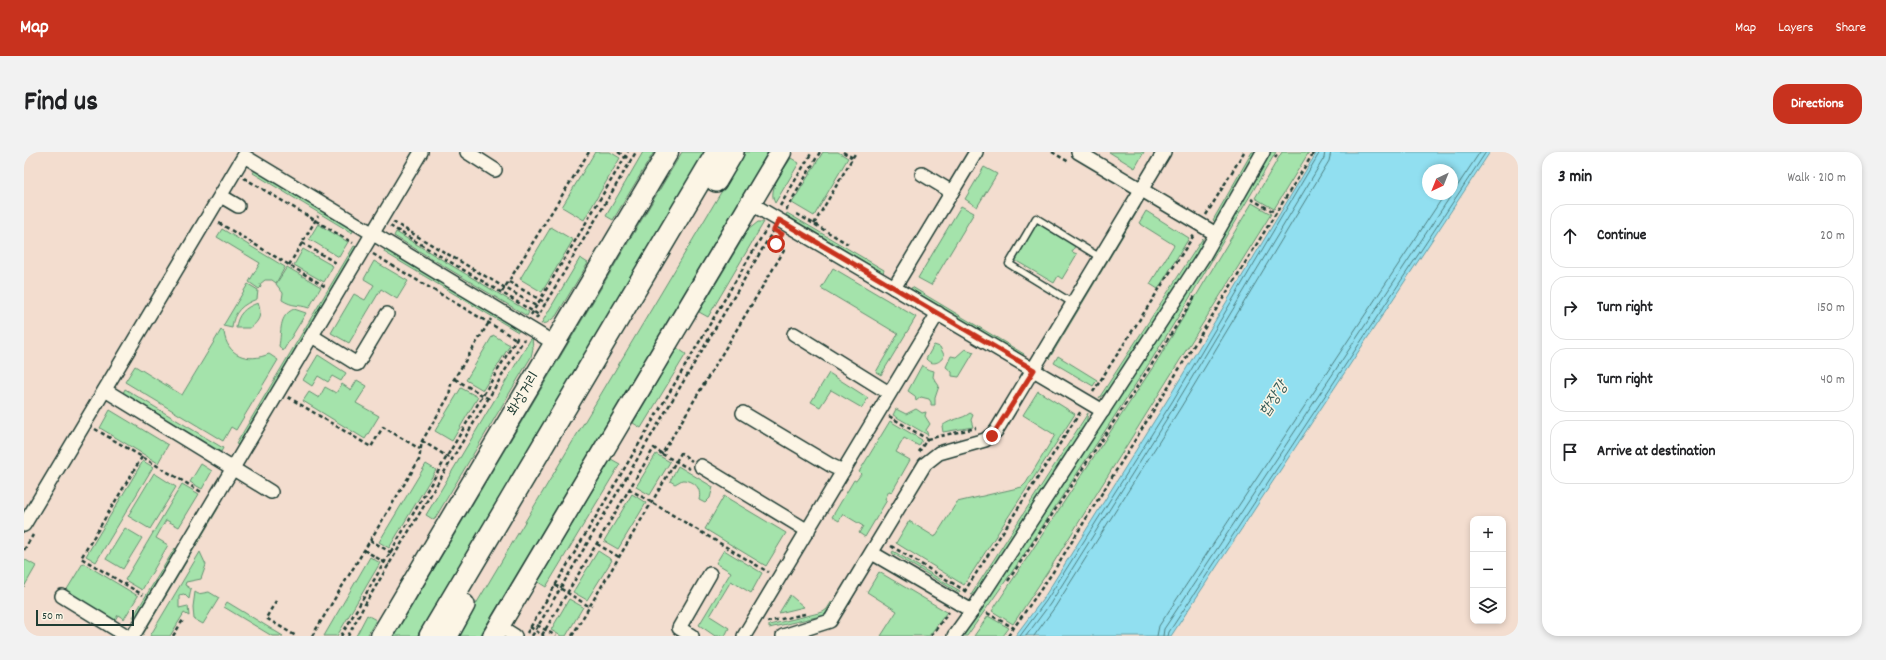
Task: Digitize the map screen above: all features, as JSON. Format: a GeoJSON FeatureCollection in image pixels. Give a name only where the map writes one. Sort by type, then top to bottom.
{"type":"FeatureCollection","features":[{"type":"Feature","properties":{"kind":"highway"},"geometry":{"type":"LineString","coordinates":[[430,636],[717,152]]}},
{"type":"Feature","properties":{"kind":"highway"},"geometry":{"type":"LineString","coordinates":[[446,636],[734,152]]}},
{"type":"Feature","properties":{"kind":"main road","name":"화성거리"},"geometry":{"type":"LineString","coordinates":[[381,636],[668,152]]}},
{"type":"Feature","properties":{"kind":"main road"},"geometry":{"type":"LineString","coordinates":[[502,633],[750,203],[781,152]]}},
{"type":"Feature","properties":{"kind":"street"},"geometry":{"type":"LineString","coordinates":[[133,636],[421,152]]}},
{"type":"Feature","properties":{"kind":"street"},"geometry":{"type":"LineString","coordinates":[[467,152],[495,170]]}},
{"type":"Feature","properties":{"kind":"street"},"geometry":{"type":"LineString","coordinates":[[894,288],[976,152]]}},
{"type":"Feature","properties":{"kind":"street"},"geometry":{"type":"LineString","coordinates":[[1078,152],[1216,234]]}},
{"type":"Feature","properties":{"kind":"street"},"geometry":{"type":"LineString","coordinates":[[783,636],[830,621],[925,464],[938,453],[985,440],[992,436],[1074,304],[1164,152]]}},
{"type":"Feature","properties":{"kind":"street"},"geometry":{"type":"LineString","coordinates":[[954,636],[972,611],[1103,411],[1216,234],[1263,152]]}},
{"type":"Feature","properties":{"kind":"street"},"geometry":{"type":"LineString","coordinates":[[24,525],[221,196],[241,154],[554,343]]}},
{"type":"Feature","properties":{"kind":"street"},"geometry":{"type":"LineString","coordinates":[[922,174],[952,192]]}},
{"type":"Feature","properties":{"kind":"street"},"geometry":{"type":"LineString","coordinates":[[221,196],[238,206]]}},
{"type":"Feature","properties":{"kind":"street"},"geometry":{"type":"LineString","coordinates":[[750,203],[774,223],[938,313],[1103,411]]}},
{"type":"Feature","properties":{"kind":"street"},"geometry":{"type":"LineString","coordinates":[[744,636],[774,575],[808,531],[843,471],[884,413],[890,393],[938,313]]}},
{"type":"Feature","properties":{"kind":"street"},"geometry":{"type":"LineString","coordinates":[[312,336],[357,364],[387,314]]}},
{"type":"Feature","properties":{"kind":"street"},"geometry":{"type":"LineString","coordinates":[[794,334],[890,393]]}},
{"type":"Feature","properties":{"kind":"street"},"geometry":{"type":"LineString","coordinates":[[105,390],[271,492]]}},
{"type":"Feature","properties":{"kind":"street"},"geometry":{"type":"LineString","coordinates":[[743,412],[832,466],[843,471]]}},
{"type":"Feature","properties":{"kind":"street"},"geometry":{"type":"LineString","coordinates":[[701,466],[808,531]]}},
{"type":"Feature","properties":{"kind":"street"},"geometry":{"type":"LineString","coordinates":[[872,553],[972,611]]}},
{"type":"Feature","properties":{"kind":"street"},"geometry":{"type":"LineString","coordinates":[[692,636],[679,628],[710,574]]}},
{"type":"Feature","properties":{"kind":"street"},"geometry":{"type":"LineString","coordinates":[[62,596],[127,636]]}},
{"type":"Feature","properties":{"kind":"lane"},"geometry":{"type":"LineString","coordinates":[[1074,304],[1009,264],[1036,218],[1101,258]]}},
{"type":"Feature","properties":{"kind":"path"},"geometry":{"type":"LineString","coordinates":[[502,292],[589,152]]}},
{"type":"Feature","properties":{"kind":"path"},"geometry":{"type":"LineString","coordinates":[[618,152],[631,160]]}},
{"type":"Feature","properties":{"kind":"path"},"geometry":{"type":"LineString","coordinates":[[348,636],[489,399],[528,327],[533,311],[628,152]]}},
{"type":"Feature","properties":{"kind":"path"},"geometry":{"type":"LineString","coordinates":[[341,636],[483,395],[528,327],[546,303],[636,152]]}},
{"type":"Feature","properties":{"kind":"path"},"geometry":{"type":"LineString","coordinates":[[532,636],[774,223],[812,152]]}},
{"type":"Feature","properties":{"kind":"path"},"geometry":{"type":"LineString","coordinates":[[525,636],[774,223],[820,152]]}},
{"type":"Feature","properties":{"kind":"path"},"geometry":{"type":"LineString","coordinates":[[843,152],[853,158]]}},
{"type":"Feature","properties":{"kind":"path"},"geometry":{"type":"LineString","coordinates":[[814,224],[856,152]]}},
{"type":"Feature","properties":{"kind":"path"},"geometry":{"type":"LineString","coordinates":[[1008,636],[1053,572],[1314,152]]}},
{"type":"Feature","properties":{"kind":"path"},"geometry":{"type":"LineString","coordinates":[[1252,199],[1276,213]]}},
{"type":"Feature","properties":{"kind":"path"},"geometry":{"type":"LineString","coordinates":[[1201,210],[1211,216]]}},
{"type":"Feature","properties":{"kind":"path"},"geometry":{"type":"LineString","coordinates":[[289,265],[318,216]]}},
{"type":"Feature","properties":{"kind":"path"},"geometry":{"type":"LineString","coordinates":[[382,218],[536,306]]}},
{"type":"Feature","properties":{"kind":"path"},"geometry":{"type":"LineString","coordinates":[[382,218],[539,314]]}},
{"type":"Feature","properties":{"kind":"path"},"geometry":{"type":"LineString","coordinates":[[219,223],[326,287]]}},
{"type":"Feature","properties":{"kind":"path"},"geometry":{"type":"LineString","coordinates":[[774,223],[782,234],[788,238]]}},
{"type":"Feature","properties":{"kind":"path"},"geometry":{"type":"LineString","coordinates":[[530,628],[543,635],[654,448],[662,454],[785,249],[776,244],[782,234]]}},
{"type":"Feature","properties":{"kind":"path"},"geometry":{"type":"LineString","coordinates":[[302,243],[338,264]]}},
{"type":"Feature","properties":{"kind":"path"},"geometry":{"type":"LineString","coordinates":[[509,282],[546,303]]}},
{"type":"Feature","properties":{"kind":"path"},"geometry":{"type":"LineString","coordinates":[[312,636],[419,460],[422,441],[449,396],[451,384],[491,319]]}},
{"type":"Feature","properties":{"kind":"path"},"geometry":{"type":"LineString","coordinates":[[455,379],[489,399]]}},
{"type":"Feature","properties":{"kind":"path"},"geometry":{"type":"LineString","coordinates":[[1088,388],[1098,394]]}},
{"type":"Feature","properties":{"kind":"path"},"geometry":{"type":"LineString","coordinates":[[288,397],[371,447],[383,427],[420,449]]}},
{"type":"Feature","properties":{"kind":"path"},"geometry":{"type":"LineString","coordinates":[[1074,408],[1085,415]]}},
{"type":"Feature","properties":{"kind":"path"},"geometry":{"type":"LineString","coordinates":[[884,413],[892,409]]}},
{"type":"Feature","properties":{"kind":"path"},"geometry":{"type":"LineString","coordinates":[[884,413],[884,423]]}},
{"type":"Feature","properties":{"kind":"path"},"geometry":{"type":"LineString","coordinates":[[884,413],[927,439],[978,427]]}},
{"type":"Feature","properties":{"kind":"path"},"geometry":{"type":"LineString","coordinates":[[95,429],[203,494]]}},
{"type":"Feature","properties":{"kind":"path"},"geometry":{"type":"LineString","coordinates":[[915,459],[927,439]]}},
{"type":"Feature","properties":{"kind":"path"},"geometry":{"type":"LineString","coordinates":[[422,441],[453,460]]}},
{"type":"Feature","properties":{"kind":"path"},"geometry":{"type":"LineString","coordinates":[[572,636],[681,453],[701,466]]}},
{"type":"Feature","properties":{"kind":"path"},"geometry":{"type":"LineString","coordinates":[[142,457],[81,558],[143,595]]}},
{"type":"Feature","properties":{"kind":"path"},"geometry":{"type":"LineString","coordinates":[[630,489],[774,575]]}},
{"type":"Feature","properties":{"kind":"path"},"geometry":{"type":"LineString","coordinates":[[370,540],[395,555]]}},
{"type":"Feature","properties":{"kind":"path"},"geometry":{"type":"LineString","coordinates":[[597,544],[619,557]]}},
{"type":"Feature","properties":{"kind":"path"},"geometry":{"type":"LineString","coordinates":[[891,546],[969,593]]}},
{"type":"Feature","properties":{"kind":"path"},"geometry":{"type":"LineString","coordinates":[[364,550],[389,565]]}},
{"type":"Feature","properties":{"kind":"path"},"geometry":{"type":"LineString","coordinates":[[772,565],[774,575]]}},
{"type":"Feature","properties":{"kind":"path"},"geometry":{"type":"LineString","coordinates":[[764,578],[774,575]]}},
{"type":"Feature","properties":{"kind":"path"},"geometry":{"type":"LineString","coordinates":[[555,585],[590,607]]}},
{"type":"Feature","properties":{"kind":"path"},"geometry":{"type":"LineString","coordinates":[[276,601],[266,618],[296,636]]}},
{"type":"Feature","properties":{"kind":"path"},"geometry":{"type":"LineString","coordinates":[[987,612],[1014,628]]}},
{"type":"Feature","properties":{"kind":"path"},"geometry":{"type":"LineString","coordinates":[[767,622],[806,614]]}},
{"type":"Feature","properties":{"kind":"path"},"geometry":{"type":"LineString","coordinates":[[764,627],[770,616]]}},
{"type":"Feature","properties":{"kind":"path"},"geometry":{"type":"LineString","coordinates":[[173,636],[183,620]]}},
{"type":"Feature","properties":{"kind":"path"},"geometry":{"type":"LineString","coordinates":[[538,625],[556,636]]}},
{"type":"Feature","properties":{"kind":"green space"},"geometry":{"type":"Polygon","coordinates":[[[595,152],[610,152],[620,158],[584,220],[562,207],[595,152]]]}},
{"type":"Feature","properties":{"kind":"green space"},"geometry":{"type":"Polygon","coordinates":[[[643,152],[654,152],[613,220],[606,216],[643,152]]]}},
{"type":"Feature","properties":{"kind":"green space"},"geometry":{"type":"Polygon","coordinates":[[[682,152],[705,152],[417,636],[394,636],[682,152]]]}},
{"type":"Feature","properties":{"kind":"green space"},"geometry":{"type":"Polygon","coordinates":[[[745,152],[768,152],[480,636],[457,636],[745,152]]]}},
{"type":"Feature","properties":{"kind":"green space"},"geometry":{"type":"Polygon","coordinates":[[[823,152],[838,152],[848,158],[814,216],[792,203],[823,152]]]}},
{"type":"Feature","properties":{"kind":"green space"},"geometry":{"type":"Polygon","coordinates":[[[1109,152],[1144,152],[1135,168],[1109,152]]]}},
{"type":"Feature","properties":{"kind":"green space"},"geometry":{"type":"Polygon","coordinates":[[[1252,152],[1256,152],[1215,222],[1213,220],[1252,152]]]}},
{"type":"Feature","properties":{"kind":"green space"},"geometry":{"type":"Polygon","coordinates":[[[1271,152],[1276,152],[1152,359],[1021,559],[967,636],[962,636],[1182,301],[1271,152]]]}},
{"type":"Feature","properties":{"kind":"green space"},"geometry":{"type":"Polygon","coordinates":[[[1282,152],[1309,152],[1274,209],[1255,198],[1282,152]]]}},
{"type":"Feature","properties":{"kind":"green space"},"geometry":{"type":"Polygon","coordinates":[[[791,158],[799,163],[775,203],[773,198],[774,186],[791,158]]]}},
{"type":"Feature","properties":{"kind":"green space"},"geometry":{"type":"Polygon","coordinates":[[[984,167],[997,174],[977,207],[965,199],[984,167]]]}},
{"type":"Feature","properties":{"kind":"green space"},"geometry":{"type":"Polygon","coordinates":[[[255,170],[354,229],[352,233],[253,173],[255,170]]]}},
{"type":"Feature","properties":{"kind":"green space"},"geometry":{"type":"Polygon","coordinates":[[[1252,203],[1271,214],[1049,570],[1013,624],[992,611],[1157,361],[1252,203]]]}},
{"type":"Feature","properties":{"kind":"green space"},"geometry":{"type":"Polygon","coordinates":[[[961,206],[974,213],[931,285],[918,278],[961,206]]]}},
{"type":"Feature","properties":{"kind":"green space"},"geometry":{"type":"Polygon","coordinates":[[[1138,206],[1140,207],[1049,359],[1047,358],[1138,206]]]}},
{"type":"Feature","properties":{"kind":"green space"},"geometry":{"type":"Polygon","coordinates":[[[1146,211],[1189,238],[1158,289],[1150,284],[1174,245],[1139,223],[1146,211]]]}},
{"type":"Feature","properties":{"kind":"green space"},"geometry":{"type":"Polygon","coordinates":[[[787,213],[884,270],[883,273],[786,215],[787,213]]]}},
{"type":"Feature","properties":{"kind":"green space"},"geometry":{"type":"Polygon","coordinates":[[[758,222],[764,222],[708,317],[699,312],[748,230],[758,222]]]}},
{"type":"Feature","properties":{"kind":"green space"},"geometry":{"type":"Polygon","coordinates":[[[1035,222],[1075,246],[1072,252],[1077,254],[1062,279],[1058,276],[1054,283],[1013,259],[1035,222]]]}},
{"type":"Feature","properties":{"kind":"green space"},"geometry":{"type":"Polygon","coordinates":[[[318,224],[348,242],[339,257],[309,239],[318,224]]]}},
{"type":"Feature","properties":{"kind":"green space"},"geometry":{"type":"Polygon","coordinates":[[[551,227],[573,240],[542,292],[520,279],[551,227]]]}},
{"type":"Feature","properties":{"kind":"green space"},"geometry":{"type":"Polygon","coordinates":[[[222,229],[285,267],[276,283],[272,280],[265,280],[260,284],[261,287],[259,289],[249,282],[260,263],[217,237],[222,229]]]}},
{"type":"Feature","properties":{"kind":"green space"},"geometry":{"type":"Polygon","coordinates":[[[396,232],[529,312],[527,316],[394,236],[396,232]]]}},
{"type":"Feature","properties":{"kind":"green space"},"geometry":{"type":"Polygon","coordinates":[[[1203,238],[1201,249],[1106,393],[1099,398],[1203,238]]]}},
{"type":"Feature","properties":{"kind":"green space"},"geometry":{"type":"Polygon","coordinates":[[[354,246],[356,247],[238,445],[236,444],[354,246]]]}},
{"type":"Feature","properties":{"kind":"green space"},"geometry":{"type":"Polygon","coordinates":[[[386,248],[520,328],[518,332],[384,252],[386,248]]]}},
{"type":"Feature","properties":{"kind":"green space"},"geometry":{"type":"Polygon","coordinates":[[[303,249],[333,266],[324,282],[294,265],[303,249]]]}},
{"type":"Feature","properties":{"kind":"green space"},"geometry":{"type":"Polygon","coordinates":[[[580,258],[588,263],[556,316],[547,323],[541,324],[580,258]]]}},
{"type":"Feature","properties":{"kind":"green space"},"geometry":{"type":"Polygon","coordinates":[[[374,261],[408,281],[397,299],[381,289],[349,343],[331,333],[354,294],[365,300],[374,285],[364,279],[374,261]]]}},
{"type":"Feature","properties":{"kind":"green space"},"geometry":{"type":"Polygon","coordinates":[[[287,267],[321,287],[309,308],[292,305],[282,300],[283,293],[276,284],[287,267]]]}},
{"type":"Feature","properties":{"kind":"green space"},"geometry":{"type":"Polygon","coordinates":[[[833,268],[916,317],[881,375],[876,372],[898,334],[821,288],[833,268]]]}},
{"type":"Feature","properties":{"kind":"green space"},"geometry":{"type":"Polygon","coordinates":[[[248,284],[258,290],[257,299],[247,303],[240,309],[234,317],[232,328],[223,326],[248,284]]]}},
{"type":"Feature","properties":{"kind":"green space"},"geometry":{"type":"Polygon","coordinates":[[[912,287],[1024,354],[1023,356],[911,289],[912,287]]]}},
{"type":"Feature","properties":{"kind":"green space"},"geometry":{"type":"Polygon","coordinates":[[[258,303],[260,314],[256,323],[250,328],[236,328],[238,319],[242,312],[258,303]]]}},
{"type":"Feature","properties":{"kind":"green space"},"geometry":{"type":"Polygon","coordinates":[[[294,309],[306,313],[283,351],[279,346],[283,320],[289,312],[294,309]]]}},
{"type":"Feature","properties":{"kind":"green space"},"geometry":{"type":"Polygon","coordinates":[[[221,330],[224,332],[229,347],[234,352],[246,357],[254,358],[269,354],[278,360],[236,430],[231,427],[223,441],[125,382],[135,366],[182,395],[221,330]]]}},
{"type":"Feature","properties":{"kind":"green space"},"geometry":{"type":"Polygon","coordinates":[[[493,335],[510,345],[483,390],[466,380],[493,335]]]}},
{"type":"Feature","properties":{"kind":"green space"},"geometry":{"type":"Polygon","coordinates":[[[532,337],[533,348],[531,357],[434,520],[426,515],[532,337]]]}},
{"type":"Feature","properties":{"kind":"green space"},"geometry":{"type":"Polygon","coordinates":[[[934,345],[940,347],[944,355],[939,362],[936,363],[926,359],[934,345]]]}},
{"type":"Feature","properties":{"kind":"green space"},"geometry":{"type":"Polygon","coordinates":[[[677,348],[686,354],[641,428],[633,423],[677,348]]]}},
{"type":"Feature","properties":{"kind":"green space"},"geometry":{"type":"Polygon","coordinates":[[[965,349],[974,352],[959,377],[952,376],[952,372],[946,367],[951,356],[956,357],[965,349]]]}},
{"type":"Feature","properties":{"kind":"green space"},"geometry":{"type":"Polygon","coordinates":[[[318,355],[346,373],[341,381],[332,376],[328,382],[318,376],[312,386],[303,380],[318,355]]]}},
{"type":"Feature","properties":{"kind":"green space"},"geometry":{"type":"Polygon","coordinates":[[[1058,356],[1097,380],[1093,386],[1054,363],[1058,356]]]}},
{"type":"Feature","properties":{"kind":"green space"},"geometry":{"type":"Polygon","coordinates":[[[922,365],[927,369],[934,371],[933,377],[939,386],[935,398],[935,405],[931,405],[929,399],[921,397],[916,401],[915,396],[908,391],[922,365]]]}},
{"type":"Feature","properties":{"kind":"green space"},"geometry":{"type":"Polygon","coordinates":[[[829,373],[868,398],[862,408],[831,390],[820,407],[811,402],[829,373]]]}},
{"type":"Feature","properties":{"kind":"green space"},"geometry":{"type":"Polygon","coordinates":[[[357,380],[367,386],[356,403],[379,416],[365,439],[303,401],[309,392],[319,398],[325,387],[336,393],[342,384],[351,390],[357,380]]]}},
{"type":"Feature","properties":{"kind":"green space"},"geometry":{"type":"Polygon","coordinates":[[[461,388],[478,397],[452,441],[435,431],[461,388]]]}},
{"type":"Feature","properties":{"kind":"green space"},"geometry":{"type":"Polygon","coordinates":[[[125,389],[223,448],[221,452],[123,393],[125,389]]]}},
{"type":"Feature","properties":{"kind":"green space"},"geometry":{"type":"Polygon","coordinates":[[[1038,391],[1075,414],[964,585],[896,543],[909,521],[935,537],[957,502],[1022,487],[1026,483],[1055,435],[1023,415],[1038,391]]]}},
{"type":"Feature","properties":{"kind":"green space"},"geometry":{"type":"Polygon","coordinates":[[[896,409],[906,414],[916,409],[922,413],[926,412],[925,416],[930,424],[926,430],[928,435],[893,415],[896,409]]]}},
{"type":"Feature","properties":{"kind":"green space"},"geometry":{"type":"Polygon","coordinates":[[[110,410],[168,445],[158,463],[100,428],[110,410]]]}},
{"type":"Feature","properties":{"kind":"green space"},"geometry":{"type":"Polygon","coordinates":[[[970,413],[973,415],[971,420],[973,427],[943,432],[942,426],[970,413]]]}},
{"type":"Feature","properties":{"kind":"green space"},"geometry":{"type":"Polygon","coordinates":[[[1088,413],[1086,424],[978,591],[971,595],[1088,413]]]}},
{"type":"Feature","properties":{"kind":"green space"},"geometry":{"type":"Polygon","coordinates":[[[890,421],[922,440],[919,446],[904,438],[896,452],[910,460],[892,492],[889,491],[885,499],[887,500],[865,537],[859,533],[863,526],[843,514],[839,521],[832,517],[854,480],[856,481],[861,474],[859,472],[890,421]]]}},
{"type":"Feature","properties":{"kind":"green space"},"geometry":{"type":"Polygon","coordinates":[[[656,454],[670,462],[650,495],[636,487],[656,454]]]}},
{"type":"Feature","properties":{"kind":"green space"},"geometry":{"type":"Polygon","coordinates":[[[611,459],[620,464],[546,587],[538,582],[611,459]]]}},
{"type":"Feature","properties":{"kind":"green space"},"geometry":{"type":"Polygon","coordinates":[[[143,461],[153,467],[96,562],[86,556],[143,461]]]}},
{"type":"Feature","properties":{"kind":"green space"},"geometry":{"type":"Polygon","coordinates":[[[201,464],[212,471],[202,489],[190,482],[201,464]]]}},
{"type":"Feature","properties":{"kind":"green space"},"geometry":{"type":"Polygon","coordinates":[[[426,464],[436,470],[389,548],[379,542],[426,464]]]}},
{"type":"Feature","properties":{"kind":"green space"},"geometry":{"type":"Polygon","coordinates":[[[678,466],[713,487],[710,498],[705,503],[699,500],[700,496],[698,488],[690,481],[682,480],[675,484],[670,481],[678,466]]]}},
{"type":"Feature","properties":{"kind":"green space"},"geometry":{"type":"Polygon","coordinates":[[[154,473],[176,487],[150,529],[128,516],[154,473]]]}},
{"type":"Feature","properties":{"kind":"green space"},"geometry":{"type":"Polygon","coordinates":[[[182,484],[199,494],[179,527],[166,520],[156,538],[168,545],[142,590],[125,580],[182,484]]]}},
{"type":"Feature","properties":{"kind":"green space"},"geometry":{"type":"Polygon","coordinates":[[[632,494],[646,503],[618,549],[604,541],[632,494]]]}},
{"type":"Feature","properties":{"kind":"green space"},"geometry":{"type":"Polygon","coordinates":[[[724,496],[786,533],[766,566],[705,529],[724,496]]]}},
{"type":"Feature","properties":{"kind":"green space"},"geometry":{"type":"Polygon","coordinates":[[[217,506],[219,507],[142,636],[139,636],[217,506]]]}},
{"type":"Feature","properties":{"kind":"green space"},"geometry":{"type":"Polygon","coordinates":[[[125,528],[142,538],[123,569],[106,559],[125,528]]]}},
{"type":"Feature","properties":{"kind":"green space"},"geometry":{"type":"Polygon","coordinates":[[[175,548],[176,549],[135,618],[133,617],[175,548]]]}},
{"type":"Feature","properties":{"kind":"green space"},"geometry":{"type":"Polygon","coordinates":[[[724,550],[762,573],[751,593],[731,581],[710,616],[729,628],[725,636],[715,636],[699,625],[731,572],[716,563],[724,550]]]}},
{"type":"Feature","properties":{"kind":"green space"},"geometry":{"type":"Polygon","coordinates":[[[598,551],[612,560],[587,600],[573,592],[598,551]]]}},
{"type":"Feature","properties":{"kind":"green space"},"geometry":{"type":"Polygon","coordinates":[[[893,551],[960,591],[959,593],[892,553],[893,551]]]}},
{"type":"Feature","properties":{"kind":"green space"},"geometry":{"type":"Polygon","coordinates":[[[200,552],[206,565],[201,579],[186,582],[185,585],[191,589],[189,599],[184,594],[179,595],[179,608],[188,606],[189,616],[184,613],[170,636],[150,636],[200,552]]]}},
{"type":"Feature","properties":{"kind":"green space"},"geometry":{"type":"Polygon","coordinates":[[[370,557],[380,563],[337,636],[324,636],[370,557]]]}},
{"type":"Feature","properties":{"kind":"green space"},"geometry":{"type":"Polygon","coordinates":[[[24,559],[36,566],[24,587],[24,559]]]}},
{"type":"Feature","properties":{"kind":"green space"},"geometry":{"type":"Polygon","coordinates":[[[83,563],[138,596],[124,619],[118,615],[115,620],[66,591],[83,563]]]}},
{"type":"Feature","properties":{"kind":"green space"},"geometry":{"type":"Polygon","coordinates":[[[879,572],[947,612],[929,636],[881,636],[897,611],[867,592],[879,572]]]}},
{"type":"Feature","properties":{"kind":"green space"},"geometry":{"type":"Polygon","coordinates":[[[195,592],[198,594],[209,592],[219,598],[203,624],[194,619],[193,607],[195,592]]]}},
{"type":"Feature","properties":{"kind":"green space"},"geometry":{"type":"Polygon","coordinates":[[[790,595],[804,607],[779,613],[790,595]]]}},
{"type":"Feature","properties":{"kind":"green space"},"geometry":{"type":"Polygon","coordinates":[[[569,599],[583,607],[566,636],[561,636],[551,630],[569,599]]]}},
{"type":"Feature","properties":{"kind":"green space"},"geometry":{"type":"Polygon","coordinates":[[[832,601],[834,603],[825,615],[769,628],[769,625],[823,612],[832,601]]]}},
{"type":"Feature","properties":{"kind":"green space"},"geometry":{"type":"Polygon","coordinates":[[[227,602],[283,636],[272,636],[224,607],[227,602]]]}},
{"type":"Feature","properties":{"kind":"green space"},"geometry":{"type":"Polygon","coordinates":[[[367,615],[376,620],[367,636],[356,636],[367,615]]]}},
{"type":"Feature","properties":{"kind":"green space"},"geometry":{"type":"Polygon","coordinates":[[[988,616],[1009,628],[1003,636],[974,636],[988,616]]]}},
{"type":"Feature","properties":{"kind":"water","name":"합장강"},"geometry":{"type":"Polygon","coordinates":[[[1317,152],[1490,152],[1171,636],[1015,636],[1043,599],[1168,399],[1317,152]]]}},
{"type":"Feature","properties":{"kind":"route"},"geometry":{"type":"LineString","coordinates":[[776,244],[782,234],[774,230],[779,220],[1034,370],[992,436]]}}]}
